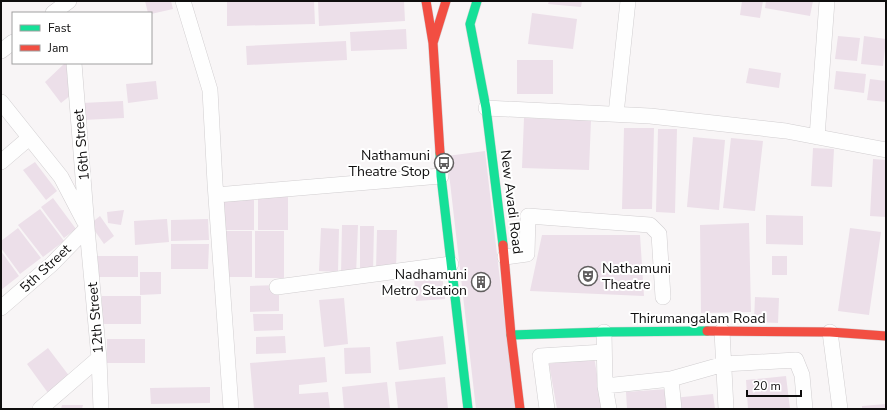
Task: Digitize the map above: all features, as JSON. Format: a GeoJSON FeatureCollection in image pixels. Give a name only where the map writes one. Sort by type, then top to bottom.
{"type":"FeatureCollection","features":[{"type":"Feature","properties":{"kind":"main road"},"geometry":{"type":"LineString","coordinates":[[426,1],[433,43],[441,176],[468,409]]}},
{"type":"Feature","properties":{"kind":"main road"},"geometry":{"type":"LineString","coordinates":[[433,43],[443,21],[446,1]]}},
{"type":"Feature","properties":{"kind":"main road","name":"New Avadi Road"},"geometry":{"type":"LineString","coordinates":[[477,1],[470,24],[486,108],[505,257],[511,335],[520,409]]}},
{"type":"Feature","properties":{"kind":"main road"},"geometry":{"type":"LineString","coordinates":[[458,24],[471,27]]}},
{"type":"Feature","properties":{"kind":"main road","name":"Thirumangalam Road"},"geometry":{"type":"LineString","coordinates":[[511,335],[604,332],[722,331],[830,332],[886,336]]}},
{"type":"Feature","properties":{"kind":"street"},"geometry":{"type":"LineString","coordinates":[[183,1],[210,90],[231,409]]}},
{"type":"Feature","properties":{"kind":"street"},"geometry":{"type":"LineString","coordinates":[[616,114],[628,1]]}},
{"type":"Feature","properties":{"kind":"street"},"geometry":{"type":"LineString","coordinates":[[817,137],[827,1]]}},
{"type":"Feature","properties":{"kind":"street"},"geometry":{"type":"LineString","coordinates":[[55,12],[68,6]]}},
{"type":"Feature","properties":{"kind":"street"},"geometry":{"type":"LineString","coordinates":[[1,51],[12,43]]}},
{"type":"Feature","properties":{"kind":"street","name":"16th Street"},"geometry":{"type":"LineString","coordinates":[[74,64],[87,228]]}},
{"type":"Feature","properties":{"kind":"street"},"geometry":{"type":"LineString","coordinates":[[1,102],[61,177],[87,228]]}},
{"type":"Feature","properties":{"kind":"street"},"geometry":{"type":"LineString","coordinates":[[486,108],[650,116],[778,130],[886,150]]}},
{"type":"Feature","properties":{"kind":"street"},"geometry":{"type":"LineString","coordinates":[[1,162],[29,138]]}},
{"type":"Feature","properties":{"kind":"street"},"geometry":{"type":"LineString","coordinates":[[216,195],[441,176]]}},
{"type":"Feature","properties":{"kind":"street"},"geometry":{"type":"LineString","coordinates":[[505,257],[527,254],[528,216],[650,225],[659,234],[663,297]]}},
{"type":"Feature","properties":{"kind":"street","name":"5th Street"},"geometry":{"type":"LineString","coordinates":[[1,308],[52,264],[87,228]]}},
{"type":"Feature","properties":{"kind":"street","name":"12th Street"},"geometry":{"type":"LineString","coordinates":[[87,228],[99,358],[101,409]]}},
{"type":"Feature","properties":{"kind":"street"},"geometry":{"type":"LineString","coordinates":[[277,287],[451,264]]}},
{"type":"Feature","properties":{"kind":"street"},"geometry":{"type":"LineString","coordinates":[[722,331],[726,409]]}},
{"type":"Feature","properties":{"kind":"street"},"geometry":{"type":"LineString","coordinates":[[604,332],[605,386],[609,409]]}},
{"type":"Feature","properties":{"kind":"street"},"geometry":{"type":"LineString","coordinates":[[830,332],[840,409]]}},
{"type":"Feature","properties":{"kind":"street"},"geometry":{"type":"LineString","coordinates":[[547,409],[540,356],[604,352]]}},
{"type":"Feature","properties":{"kind":"street"},"geometry":{"type":"LineString","coordinates":[[40,409],[99,358]]}},
{"type":"Feature","properties":{"kind":"street"},"geometry":{"type":"LineString","coordinates":[[605,386],[671,379],[724,364],[796,360],[802,375],[805,409]]}},
{"type":"Feature","properties":{"kind":"street"},"geometry":{"type":"LineString","coordinates":[[671,379],[674,409]]}},
{"type":"Feature","properties":{"kind":"building"},"geometry":{"type":"Polygon","coordinates":[[[145,1],[171,1],[173,9],[152,14],[152,12],[148,12],[145,1]]]}},
{"type":"Feature","properties":{"kind":"building"},"geometry":{"type":"Polygon","coordinates":[[[227,1],[314,1],[315,24],[227,26],[227,1]]]}},
{"type":"Feature","properties":{"kind":"building"},"geometry":{"type":"Polygon","coordinates":[[[318,1],[404,1],[405,21],[319,26],[318,1]]]}},
{"type":"Feature","properties":{"kind":"building"},"geometry":{"type":"Polygon","coordinates":[[[549,1],[582,1],[581,7],[548,4],[549,1]]]}},
{"type":"Feature","properties":{"kind":"building"},"geometry":{"type":"Polygon","coordinates":[[[742,1],[763,1],[760,18],[740,15],[742,1]]]}},
{"type":"Feature","properties":{"kind":"building"},"geometry":{"type":"Polygon","coordinates":[[[766,1],[813,1],[810,16],[765,8],[766,1]]]}},
{"type":"Feature","properties":{"kind":"building"},"geometry":{"type":"Polygon","coordinates":[[[532,13],[577,19],[573,49],[528,44],[532,13]]]}},
{"type":"Feature","properties":{"kind":"building"},"geometry":{"type":"Polygon","coordinates":[[[406,29],[407,49],[351,51],[350,32],[406,29]]]}},
{"type":"Feature","properties":{"kind":"building"},"geometry":{"type":"Polygon","coordinates":[[[838,36],[860,38],[857,61],[835,59],[838,36]]]}},
{"type":"Feature","properties":{"kind":"building"},"geometry":{"type":"Polygon","coordinates":[[[864,36],[886,39],[883,66],[861,64],[864,36]]]}},
{"type":"Feature","properties":{"kind":"building"},"geometry":{"type":"Polygon","coordinates":[[[346,41],[347,60],[247,65],[246,46],[346,41]]]}},
{"type":"Feature","properties":{"kind":"building"},"geometry":{"type":"Polygon","coordinates":[[[517,60],[553,60],[553,94],[517,94],[517,60]]]}},
{"type":"Feature","properties":{"kind":"building"},"geometry":{"type":"Polygon","coordinates":[[[64,64],[66,64],[71,95],[61,103],[45,82],[64,64]]]}},
{"type":"Feature","properties":{"kind":"building"},"geometry":{"type":"Polygon","coordinates":[[[749,68],[781,73],[779,88],[746,83],[749,68]]]}},
{"type":"Feature","properties":{"kind":"building"},"geometry":{"type":"Polygon","coordinates":[[[836,71],[866,74],[864,93],[834,89],[836,71]]]}},
{"type":"Feature","properties":{"kind":"building"},"geometry":{"type":"Polygon","coordinates":[[[870,79],[886,81],[886,102],[867,100],[870,79]]]}},
{"type":"Feature","properties":{"kind":"building"},"geometry":{"type":"Polygon","coordinates":[[[156,81],[158,99],[128,103],[126,84],[156,81]]]}},
{"type":"Feature","properties":{"kind":"building"},"geometry":{"type":"Polygon","coordinates":[[[123,101],[124,118],[83,120],[82,103],[123,101]]]}},
{"type":"Feature","properties":{"kind":"building"},"geometry":{"type":"Polygon","coordinates":[[[524,118],[591,120],[589,170],[522,168],[524,118]]]}},
{"type":"Feature","properties":{"kind":"building"},"geometry":{"type":"Polygon","coordinates":[[[624,128],[654,128],[652,209],[622,209],[624,128]]]}},
{"type":"Feature","properties":{"kind":"building"},"geometry":{"type":"Polygon","coordinates":[[[658,129],[677,129],[675,213],[656,212],[658,129]]]}},
{"type":"Feature","properties":{"kind":"building"},"geometry":{"type":"Polygon","coordinates":[[[693,137],[725,140],[719,210],[687,207],[693,137]]]}},
{"type":"Feature","properties":{"kind":"building"},"geometry":{"type":"Polygon","coordinates":[[[731,138],[763,141],[755,211],[723,208],[731,138]]]}},
{"type":"Feature","properties":{"kind":"building"},"geometry":{"type":"Polygon","coordinates":[[[813,148],[834,149],[832,187],[811,186],[813,148]]]}},
{"type":"Feature","properties":{"kind":"building","name":"Nadhamuni Metro Station"},"geometry":{"type":"Polygon","coordinates":[[[485,151],[515,409],[476,409],[447,156],[485,151]]]}},
{"type":"Feature","properties":{"kind":"building"},"geometry":{"type":"Polygon","coordinates":[[[873,159],[886,160],[886,217],[870,216],[873,159]]]}},
{"type":"Feature","properties":{"kind":"building"},"geometry":{"type":"Polygon","coordinates":[[[35,162],[57,191],[46,200],[23,170],[35,162]]]}},
{"type":"Feature","properties":{"kind":"building"},"geometry":{"type":"Polygon","coordinates":[[[258,193],[288,194],[288,230],[258,230],[258,193]]]}},
{"type":"Feature","properties":{"kind":"building"},"geometry":{"type":"Polygon","coordinates":[[[53,198],[76,229],[64,238],[41,207],[53,198]]]}},
{"type":"Feature","properties":{"kind":"building"},"geometry":{"type":"Polygon","coordinates":[[[223,198],[254,198],[254,230],[223,230],[223,198]]]}},
{"type":"Feature","properties":{"kind":"building"},"geometry":{"type":"Polygon","coordinates":[[[40,209],[64,241],[43,257],[18,225],[40,209]]]}},
{"type":"Feature","properties":{"kind":"building"},"geometry":{"type":"Polygon","coordinates":[[[124,210],[121,225],[108,223],[107,212],[124,210]]]}},
{"type":"Feature","properties":{"kind":"building"},"geometry":{"type":"Polygon","coordinates":[[[766,215],[803,216],[803,245],[766,244],[766,215]]]}},
{"type":"Feature","properties":{"kind":"building"},"geometry":{"type":"Polygon","coordinates":[[[100,216],[114,236],[104,244],[90,224],[100,216]]]}},
{"type":"Feature","properties":{"kind":"building"},"geometry":{"type":"Polygon","coordinates":[[[167,219],[169,242],[135,245],[134,221],[167,219]]]}},
{"type":"Feature","properties":{"kind":"building"},"geometry":{"type":"Polygon","coordinates":[[[208,219],[209,240],[171,241],[171,220],[208,219]]]}},
{"type":"Feature","properties":{"kind":"building"},"geometry":{"type":"Polygon","coordinates":[[[749,223],[751,312],[701,313],[700,225],[749,223]]]}},
{"type":"Feature","properties":{"kind":"building"},"geometry":{"type":"Polygon","coordinates":[[[342,225],[358,225],[356,275],[341,275],[342,225]]]}},
{"type":"Feature","properties":{"kind":"building"},"geometry":{"type":"Polygon","coordinates":[[[360,226],[374,226],[373,273],[360,273],[360,226]]]}},
{"type":"Feature","properties":{"kind":"building"},"geometry":{"type":"Polygon","coordinates":[[[18,228],[41,258],[20,274],[1,248],[1,241],[18,228]]]}},
{"type":"Feature","properties":{"kind":"building"},"geometry":{"type":"Polygon","coordinates":[[[321,228],[339,229],[338,272],[319,271],[321,228]]]}},
{"type":"Feature","properties":{"kind":"building"},"geometry":{"type":"Polygon","coordinates":[[[850,228],[881,232],[869,315],[838,311],[850,228]]]}},
{"type":"Feature","properties":{"kind":"building"},"geometry":{"type":"Polygon","coordinates":[[[377,230],[397,230],[396,271],[376,270],[377,230]]]}},
{"type":"Feature","properties":{"kind":"building"},"geometry":{"type":"Polygon","coordinates":[[[226,231],[252,231],[252,277],[226,277],[226,231]]]}},
{"type":"Feature","properties":{"kind":"building"},"geometry":{"type":"Polygon","coordinates":[[[255,231],[284,231],[284,278],[255,278],[255,231]]]}},
{"type":"Feature","properties":{"kind":"building","name":"Nathamuni Theatre"},"geometry":{"type":"Polygon","coordinates":[[[542,235],[640,235],[644,296],[530,291],[542,235]]]}},
{"type":"Feature","properties":{"kind":"building"},"geometry":{"type":"Polygon","coordinates":[[[171,244],[209,244],[208,269],[171,269],[171,244]]]}},
{"type":"Feature","properties":{"kind":"building"},"geometry":{"type":"Polygon","coordinates":[[[1,251],[19,276],[1,290],[1,251]]]}},
{"type":"Feature","properties":{"kind":"building"},"geometry":{"type":"Polygon","coordinates":[[[97,256],[138,256],[138,277],[97,277],[97,256]]]}},
{"type":"Feature","properties":{"kind":"building"},"geometry":{"type":"Polygon","coordinates":[[[772,256],[787,256],[787,275],[772,275],[772,256]]]}},
{"type":"Feature","properties":{"kind":"building"},"geometry":{"type":"Polygon","coordinates":[[[140,272],[161,272],[161,294],[140,295],[140,272]]]}},
{"type":"Feature","properties":{"kind":"building"},"geometry":{"type":"Polygon","coordinates":[[[442,275],[445,299],[416,301],[414,277],[442,275]]]}},
{"type":"Feature","properties":{"kind":"building"},"geometry":{"type":"Polygon","coordinates":[[[279,285],[279,311],[250,312],[250,286],[279,285]]]}},
{"type":"Feature","properties":{"kind":"building"},"geometry":{"type":"Polygon","coordinates":[[[102,296],[141,296],[141,324],[102,324],[102,296]]]}},
{"type":"Feature","properties":{"kind":"building"},"geometry":{"type":"Polygon","coordinates":[[[755,297],[779,298],[778,323],[754,322],[755,297]]]}},
{"type":"Feature","properties":{"kind":"building"},"geometry":{"type":"Polygon","coordinates":[[[344,298],[348,344],[324,347],[319,300],[344,298]]]}},
{"type":"Feature","properties":{"kind":"building"},"geometry":{"type":"Polygon","coordinates":[[[253,314],[283,314],[283,330],[254,331],[253,314]]]}},
{"type":"Feature","properties":{"kind":"building"},"geometry":{"type":"Polygon","coordinates":[[[285,336],[286,353],[256,354],[256,337],[285,336]]]}},
{"type":"Feature","properties":{"kind":"building"},"geometry":{"type":"Polygon","coordinates":[[[443,336],[446,364],[399,370],[396,342],[443,336]]]}},
{"type":"Feature","properties":{"kind":"building"},"geometry":{"type":"Polygon","coordinates":[[[107,339],[145,339],[145,363],[107,363],[107,339]]]}},
{"type":"Feature","properties":{"kind":"building"},"geometry":{"type":"Polygon","coordinates":[[[370,347],[371,373],[345,374],[344,348],[370,347]]]}},
{"type":"Feature","properties":{"kind":"building"},"geometry":{"type":"Polygon","coordinates":[[[48,348],[70,377],[48,393],[27,364],[48,348]]]}},
{"type":"Feature","properties":{"kind":"building"},"geometry":{"type":"Polygon","coordinates":[[[325,357],[327,382],[299,385],[299,394],[328,392],[330,409],[254,409],[250,363],[325,357]]]}},
{"type":"Feature","properties":{"kind":"building"},"geometry":{"type":"Polygon","coordinates":[[[594,357],[603,409],[557,409],[549,364],[594,357]]]}},
{"type":"Feature","properties":{"kind":"building"},"geometry":{"type":"Polygon","coordinates":[[[786,376],[790,409],[748,409],[746,380],[786,376]]]}},
{"type":"Feature","properties":{"kind":"building"},"geometry":{"type":"Polygon","coordinates":[[[445,377],[448,409],[398,409],[395,382],[445,377]]]}},
{"type":"Feature","properties":{"kind":"building"},"geometry":{"type":"Polygon","coordinates":[[[387,382],[390,409],[344,409],[342,387],[387,382]]]}},
{"type":"Feature","properties":{"kind":"building"},"geometry":{"type":"Polygon","coordinates":[[[210,387],[210,403],[151,404],[150,388],[210,387]]]}},
{"type":"Feature","properties":{"kind":"building"},"geometry":{"type":"Polygon","coordinates":[[[667,389],[668,409],[627,409],[626,392],[667,389]]]}},
{"type":"Feature","properties":{"kind":"building"},"geometry":{"type":"Polygon","coordinates":[[[713,394],[715,409],[674,409],[673,398],[713,394]]]}},
{"type":"Feature","properties":{"kind":"building"},"geometry":{"type":"Polygon","coordinates":[[[886,404],[886,409],[862,409],[862,406],[886,404]]]}},
{"type":"Feature","properties":{"kind":"building"},"geometry":{"type":"Polygon","coordinates":[[[62,405],[83,405],[82,409],[61,409],[62,405]]]}},
{"type":"Feature","properties":{"kind":"traffic: fast"},"geometry":{"type":"LineString","coordinates":[[477,1],[470,24],[486,108],[503,245]]}},
{"type":"Feature","properties":{"kind":"traffic: fast"},"geometry":{"type":"LineString","coordinates":[[440,153],[441,176],[468,409]]}},
{"type":"Feature","properties":{"kind":"traffic: fast"},"geometry":{"type":"LineString","coordinates":[[511,335],[707,331]]}},
{"type":"Feature","properties":{"kind":"traffic: jam"},"geometry":{"type":"LineString","coordinates":[[426,1],[433,43]]}},
{"type":"Feature","properties":{"kind":"traffic: jam"},"geometry":{"type":"LineString","coordinates":[[440,153],[433,43],[446,1]]}},
{"type":"Feature","properties":{"kind":"traffic: jam"},"geometry":{"type":"LineString","coordinates":[[503,245],[511,335],[520,409]]}},
{"type":"Feature","properties":{"kind":"traffic: jam"},"geometry":{"type":"LineString","coordinates":[[707,331],[830,332],[886,336]]}},
{"type":"Feature","properties":{"kind":"place","name":"Nathamuni Theatre Stop"},"geometry":{"type":"Point","coordinates":[444,163]}},
{"type":"Feature","properties":{"kind":"place","name":"Nathamuni Theatre"},"geometry":{"type":"Point","coordinates":[588,276]}},
{"type":"Feature","properties":{"kind":"place","name":"Nadhamuni Metro Station"},"geometry":{"type":"Point","coordinates":[481,282]}}]}
